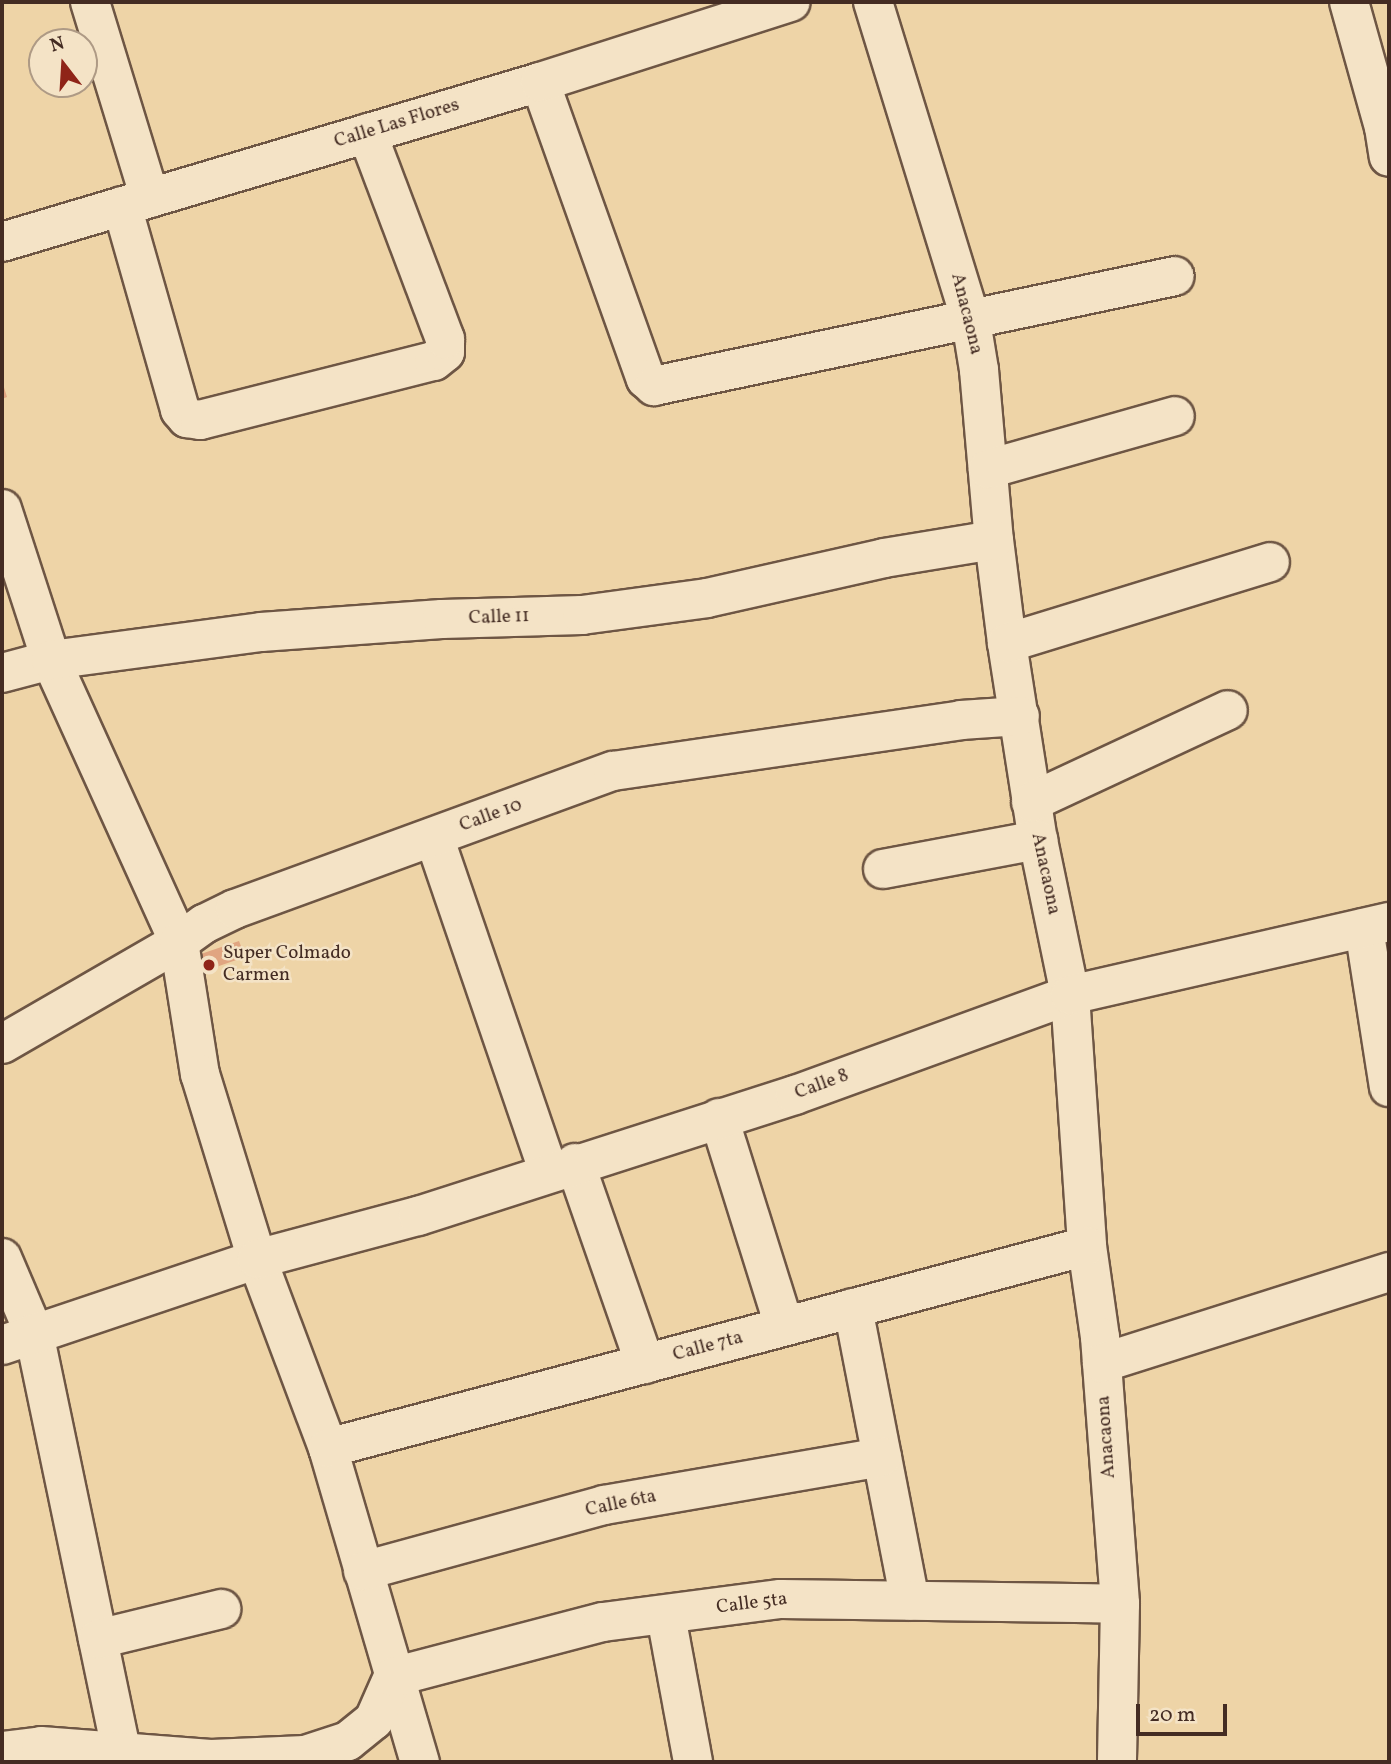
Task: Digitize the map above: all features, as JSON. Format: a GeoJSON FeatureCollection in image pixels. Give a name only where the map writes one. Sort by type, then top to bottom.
{"type":"FeatureCollection","features":[{"type":"Feature","properties":{"kind":"street"},"geometry":{"type":"LineString","coordinates":[[90,2],[180,410],[187,418],[200,420],[434,361],[445,352],[446,339],[367,133]]}},
{"type":"Feature","properties":{"kind":"street","name":"Calle Las Flores"},"geometry":{"type":"LineString","coordinates":[[2,242],[540,82],[791,2]]}},
{"type":"Feature","properties":{"kind":"street","name":"Anacaona"},"geometry":{"type":"LineString","coordinates":[[873,2],[971,321],[979,370],[993,540],[1007,643],[1031,802],[1070,995],[1087,1246],[1102,1363],[1120,1604],[1117,1762]]}},
{"type":"Feature","properties":{"kind":"street"},"geometry":{"type":"LineString","coordinates":[[1349,2],[1384,127],[1389,157]]}},
{"type":"Feature","properties":{"kind":"street"},"geometry":{"type":"LineString","coordinates":[[540,82],[648,383],[654,386],[1175,276]]}},
{"type":"Feature","properties":{"kind":"street"},"geometry":{"type":"LineString","coordinates":[[988,468],[1175,416]]}},
{"type":"Feature","properties":{"kind":"street"},"geometry":{"type":"LineString","coordinates":[[2,509],[51,660],[178,942],[200,1074],[257,1259],[328,1448],[420,1762]]}},
{"type":"Feature","properties":{"kind":"street","name":"Calle 11"},"geometry":{"type":"LineString","coordinates":[[2,673],[51,660],[261,632],[595,613],[707,598],[884,558],[993,540]]}},
{"type":"Feature","properties":{"kind":"street"},"geometry":{"type":"LineString","coordinates":[[1007,643],[1270,562]]}},
{"type":"Feature","properties":{"kind":"street"},"geometry":{"type":"LineString","coordinates":[[1031,802],[1228,710]]}},
{"type":"Feature","properties":{"kind":"street","name":"Calle 10"},"geometry":{"type":"LineString","coordinates":[[2,1044],[178,942],[204,923],[235,909],[613,771],[961,720],[1020,716]]}},
{"type":"Feature","properties":{"kind":"street"},"geometry":{"type":"LineString","coordinates":[[434,838],[562,1168],[645,1364]]}},
{"type":"Feature","properties":{"kind":"street"},"geometry":{"type":"LineString","coordinates":[[883,869],[1038,840]]}},
{"type":"Feature","properties":{"kind":"street"},"geometry":{"type":"LineString","coordinates":[[1377,925],[1389,1087]]}},
{"type":"Feature","properties":{"kind":"street","name":"Calle 8"},"geometry":{"type":"LineString","coordinates":[[18,1339],[257,1259],[418,1216],[795,1096],[1070,995],[1377,925]]}},
{"type":"Feature","properties":{"kind":"street"},"geometry":{"type":"LineString","coordinates":[[719,1118],[784,1326]]}},
{"type":"Feature","properties":{"kind":"street","name":"Calle 7ta"},"geometry":{"type":"LineString","coordinates":[[328,1448],[1087,1246]]}},
{"type":"Feature","properties":{"kind":"street"},"geometry":{"type":"LineString","coordinates":[[2,1258],[18,1339],[98,1639],[122,1753]]}},
{"type":"Feature","properties":{"kind":"street"},"geometry":{"type":"LineString","coordinates":[[1102,1363],[1389,1272]]}},
{"type":"Feature","properties":{"kind":"street"},"geometry":{"type":"LineString","coordinates":[[853,1308],[910,1601]]}},
{"type":"Feature","properties":{"kind":"street","name":"Calle 6ta"},"geometry":{"type":"LineString","coordinates":[[363,1571],[604,1505],[882,1457]]}},
{"type":"Feature","properties":{"kind":"street","name":"Calle 5ta"},"geometry":{"type":"LineString","coordinates":[[393,1677],[603,1622],[666,1616],[781,1599],[1120,1604]]}},
{"type":"Feature","properties":{"kind":"street"},"geometry":{"type":"LineString","coordinates":[[98,1639],[220,1609]]}},
{"type":"Feature","properties":{"kind":"street"},"geometry":{"type":"LineString","coordinates":[[666,1616],[693,1762]]}},
{"type":"Feature","properties":{"kind":"street"},"geometry":{"type":"LineString","coordinates":[[2,1751],[41,1746],[211,1759],[305,1755],[348,1741],[374,1720],[393,1677]]}},
{"type":"Feature","properties":{"kind":"building"},"geometry":{"type":"Polygon","coordinates":[[[2,381],[7,397],[2,399],[2,381]]]}},
{"type":"Feature","properties":{"kind":"building","name":"Super Colmado Carmen"},"geometry":{"type":"Polygon","coordinates":[[[239,941],[245,957],[196,974],[198,955],[239,941]]]}},
{"type":"Feature","properties":{"kind":"place","name":"Super Colmado Carmen"},"geometry":{"type":"Point","coordinates":[209,965]}}]}
